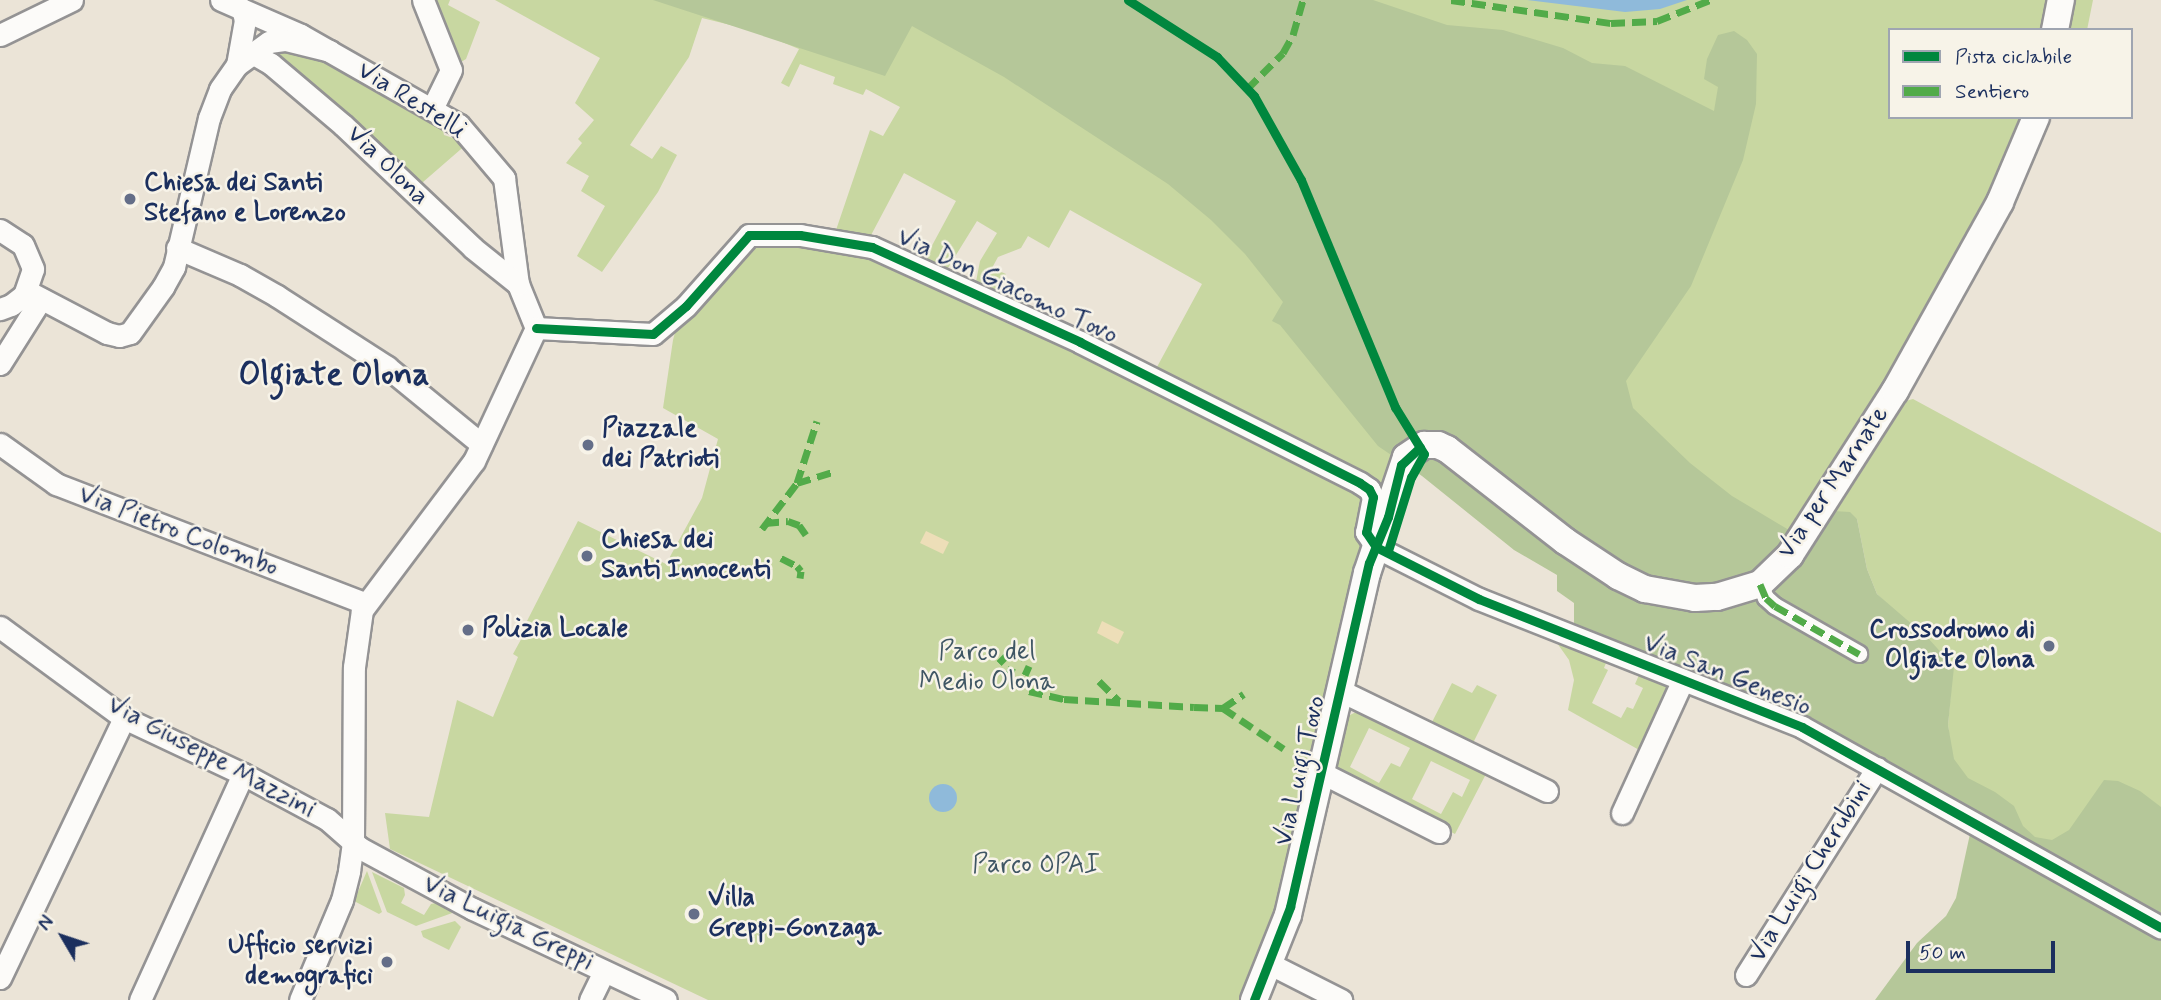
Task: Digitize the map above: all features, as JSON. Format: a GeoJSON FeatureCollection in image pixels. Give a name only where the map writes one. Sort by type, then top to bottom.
{"type":"FeatureCollection","features":[{"type":"Feature","properties":{"kind":"street"},"geometry":{"type":"LineString","coordinates":[[0,35],[72,0]]}},
{"type":"Feature","properties":{"kind":"street","name":"Via Restelli"},"geometry":{"type":"LineString","coordinates":[[221,0],[330,51],[459,125],[504,178],[519,284],[536,328]]}},
{"type":"Feature","properties":{"kind":"street"},"geometry":{"type":"LineString","coordinates":[[423,0],[451,70],[432,109]]}},
{"type":"Feature","properties":{"kind":"street"},"geometry":{"type":"LineString","coordinates":[[2055,28],[2061,0]]}},
{"type":"Feature","properties":{"kind":"street"},"geometry":{"type":"LineString","coordinates":[[242,9],[245,20],[244,59]]}},
{"type":"Feature","properties":{"kind":"street"},"geometry":{"type":"LineString","coordinates":[[34,295],[107,333],[122,336],[138,324],[167,280],[212,107],[244,59],[268,42],[286,40],[330,51]]}},
{"type":"Feature","properties":{"kind":"street","name":"Via Olona"},"geometry":{"type":"LineString","coordinates":[[244,59],[271,64],[343,125],[473,248],[519,284]]}},
{"type":"Feature","properties":{"kind":"street","name":"Via per Marnate"},"geometry":{"type":"LineString","coordinates":[[1376,547],[1388,517],[1403,461],[1420,447],[1433,444],[1464,460],[1565,541],[1618,576],[1645,589],[1695,598],[1717,597],[1760,584],[1790,555],[1900,382],[2000,202],[2035,119]]}},
{"type":"Feature","properties":{"kind":"street"},"geometry":{"type":"LineString","coordinates":[[0,230],[23,245],[30,257],[34,295],[0,364]]}},
{"type":"Feature","properties":{"kind":"street","name":"Via Don Giacomo Tovo"},"geometry":{"type":"LineString","coordinates":[[536,328],[653,334],[677,315],[749,235],[800,235],[872,247],[1080,342],[1360,483],[1369,489],[1373,497],[1366,532],[1376,547]]}},
{"type":"Feature","properties":{"kind":"street"},"geometry":{"type":"LineString","coordinates":[[177,248],[240,275],[387,367],[477,453]]}},
{"type":"Feature","properties":{"kind":"street"},"geometry":{"type":"LineString","coordinates":[[0,309],[34,295]]}},
{"type":"Feature","properties":{"kind":"street"},"geometry":{"type":"LineString","coordinates":[[300,1000],[342,900],[353,842],[352,694],[362,610],[477,453],[536,328]]}},
{"type":"Feature","properties":{"kind":"street","name":"Via Pietro Colombo"},"geometry":{"type":"LineString","coordinates":[[0,444],[56,484],[362,610]]}},
{"type":"Feature","properties":{"kind":"street","name":"Via San Genesio"},"geometry":{"type":"LineString","coordinates":[[1376,547],[1479,599],[1802,727],[2161,928]]}},
{"type":"Feature","properties":{"kind":"street","name":"Via Luigi Tovo"},"geometry":{"type":"LineString","coordinates":[[1254,1000],[1287,915],[1367,573],[1376,547]]}},
{"type":"Feature","properties":{"kind":"street"},"geometry":{"type":"LineString","coordinates":[[1760,584],[1766,598],[1775,606],[1859,654]]}},
{"type":"Feature","properties":{"kind":"street","name":"Via Giuseppe Mazzini"},"geometry":{"type":"LineString","coordinates":[[0,627],[124,718],[243,774],[336,824],[353,842]]}},
{"type":"Feature","properties":{"kind":"street"},"geometry":{"type":"LineString","coordinates":[[1622,813],[1683,680]]}},
{"type":"Feature","properties":{"kind":"street"},"geometry":{"type":"LineString","coordinates":[[1341,691],[1547,791]]}},
{"type":"Feature","properties":{"kind":"street"},"geometry":{"type":"LineString","coordinates":[[0,978],[124,718]]}},
{"type":"Feature","properties":{"kind":"street","name":"Via Luigi Cherubini"},"geometry":{"type":"LineString","coordinates":[[1746,975],[1877,768]]}},
{"type":"Feature","properties":{"kind":"street"},"geometry":{"type":"LineString","coordinates":[[1322,773],[1439,832]]}},
{"type":"Feature","properties":{"kind":"street"},"geometry":{"type":"LineString","coordinates":[[140,1000],[243,774]]}},
{"type":"Feature","properties":{"kind":"street","name":"Via Luigia Greppi"},"geometry":{"type":"LineString","coordinates":[[353,842],[472,909],[666,1000]]}},
{"type":"Feature","properties":{"kind":"street"},"geometry":{"type":"LineString","coordinates":[[1270,964],[1341,1000]]}},
{"type":"Feature","properties":{"kind":"street"},"geometry":{"type":"LineString","coordinates":[[590,1000],[604,971]]}},
{"type":"Feature","properties":{"kind":"green space"},"geometry":{"type":"Polygon","coordinates":[[[433,0],[450,0],[448,5],[480,22],[466,59],[456,65],[433,0]]]}},
{"type":"Feature","properties":{"kind":"green space","name":"Parco del Medio Olona"},"geometry":{"type":"Polygon","coordinates":[[[495,0],[2093,0],[2087,28],[1888,28],[1888,119],[2050,119],[1791,551],[1423,437],[1366,529],[1327,714],[1274,918],[1244,1000],[708,1000],[390,849],[385,813],[429,817],[457,700],[493,717],[518,657],[513,654],[530,623],[527,621],[578,521],[666,564],[702,498],[718,439],[663,408],[673,340],[677,325],[749,235],[832,238],[1151,378],[1202,284],[1070,210],[1049,248],[1028,236],[1021,248],[998,257],[992,268],[1006,274],[995,296],[974,292],[980,261],[997,233],[977,221],[943,276],[921,266],[956,201],[904,173],[869,239],[835,233],[870,130],[883,136],[900,107],[866,89],[863,95],[833,84],[835,77],[800,64],[789,87],[781,83],[799,49],[755,31],[702,18],[689,57],[630,145],[652,159],[661,146],[677,155],[658,192],[602,272],[577,256],[605,206],[581,191],[589,176],[566,163],[582,143],[578,139],[594,120],[575,103],[600,58],[495,0]]]}},
{"type":"Feature","properties":{"kind":"green space"},"geometry":{"type":"Polygon","coordinates":[[[653,0],[1373,0],[1447,25],[1503,30],[1563,48],[1592,63],[1625,66],[1714,111],[1718,87],[1704,79],[1707,59],[1718,35],[1734,31],[1747,40],[1757,54],[1756,104],[1743,160],[1691,286],[1626,381],[1633,408],[1690,463],[1732,496],[1794,533],[1833,511],[1850,512],[1857,519],[1867,569],[1877,594],[1928,638],[1954,667],[1948,725],[1954,759],[1968,778],[2014,806],[2023,826],[2035,837],[2052,840],[2069,830],[2104,780],[2118,781],[2140,791],[2161,807],[2161,1000],[1875,1000],[1917,943],[1946,916],[1956,898],[1970,834],[1965,822],[1804,726],[1574,628],[1574,603],[1557,591],[1557,575],[1514,550],[1422,476],[1378,446],[1280,325],[1272,321],[1283,302],[1245,254],[1211,220],[1168,184],[1004,77],[912,26],[885,76],[653,0]]]}},
{"type":"Feature","properties":{"kind":"green space"},"geometry":{"type":"Polygon","coordinates":[[[299,46],[441,121],[444,135],[468,143],[415,189],[267,49],[299,46]]]}},
{"type":"Feature","properties":{"kind":"green space","name":"Crossodromo di Olgiate Olona"},"geometry":{"type":"Polygon","coordinates":[[[1913,399],[2161,533],[2161,911],[1957,803],[1948,725],[1953,667],[1877,594],[1867,569],[1857,519],[1833,511],[1898,403],[1913,399]]]}},
{"type":"Feature","properties":{"kind":"green space"},"geometry":{"type":"Polygon","coordinates":[[[1557,643],[1606,663],[1604,668],[1608,670],[1592,703],[1621,718],[1627,707],[1633,709],[1643,688],[1635,684],[1639,675],[1671,686],[1641,751],[1568,710],[1574,680],[1569,660],[1557,643]]]}},
{"type":"Feature","properties":{"kind":"green space"},"geometry":{"type":"Polygon","coordinates":[[[1452,683],[1472,693],[1477,685],[1497,695],[1472,745],[1431,724],[1452,683]]]}},
{"type":"Feature","properties":{"kind":"green space"},"geometry":{"type":"Polygon","coordinates":[[[1360,710],[1486,774],[1455,834],[1335,773],[1346,717],[1360,710]],[[1369,728],[1350,767],[1379,783],[1391,763],[1400,767],[1410,748],[1369,728]],[[1431,761],[1412,799],[1441,814],[1453,792],[1462,797],[1470,780],[1431,761]]]}},
{"type":"Feature","properties":{"kind":"green space"},"geometry":{"type":"Polygon","coordinates":[[[367,871],[382,912],[379,914],[354,901],[367,871]]]}},
{"type":"Feature","properties":{"kind":"green space"},"geometry":{"type":"Polygon","coordinates":[[[372,872],[404,888],[405,895],[401,903],[424,915],[431,904],[436,903],[455,912],[416,926],[387,912],[372,872]]]}},
{"type":"Feature","properties":{"kind":"green space"},"geometry":{"type":"Polygon","coordinates":[[[455,921],[461,927],[449,950],[423,937],[421,931],[455,921]]]}},
{"type":"Feature","properties":{"kind":"sand"},"geometry":{"type":"Polygon","coordinates":[[[926,531],[949,542],[943,554],[920,543],[926,531]]]}},
{"type":"Feature","properties":{"kind":"sand"},"geometry":{"type":"Polygon","coordinates":[[[1102,621],[1124,632],[1118,644],[1097,633],[1102,621]]]}},
{"type":"Feature","properties":{"kind":"water"},"geometry":{"type":"Polygon","coordinates":[[[1527,0],[1687,0],[1660,9],[1625,12],[1527,0]]]}},
{"type":"Feature","properties":{"kind":"water"},"geometry":{"type":"Polygon","coordinates":[[[943,784],[953,788],[957,798],[953,808],[943,812],[933,808],[929,798],[933,788],[943,784]]]}},
{"type":"Feature","properties":{"kind":"marked path"},"geometry":{"type":"LineString","coordinates":[[1247,89],[1283,53],[1293,35],[1303,0]]}},
{"type":"Feature","properties":{"kind":"marked path"},"geometry":{"type":"LineString","coordinates":[[1451,0],[1611,23],[1657,21],[1710,0]]}},
{"type":"Feature","properties":{"kind":"marked path"},"geometry":{"type":"LineString","coordinates":[[762,529],[797,483],[817,421]]}},
{"type":"Feature","properties":{"kind":"marked path"},"geometry":{"type":"LineString","coordinates":[[797,483],[836,471]]}},
{"type":"Feature","properties":{"kind":"marked path"},"geometry":{"type":"LineString","coordinates":[[765,523],[788,521],[799,525],[806,535]]}},
{"type":"Feature","properties":{"kind":"marked path"},"geometry":{"type":"LineString","coordinates":[[781,558],[797,566],[801,571],[800,578]]}},
{"type":"Feature","properties":{"kind":"marked path"},"geometry":{"type":"LineString","coordinates":[[1760,584],[1766,598],[1775,606],[1859,654]]}},
{"type":"Feature","properties":{"kind":"marked path"},"geometry":{"type":"LineString","coordinates":[[1015,653],[1024,658]]}},
{"type":"Feature","properties":{"kind":"marked path"},"geometry":{"type":"LineString","coordinates":[[999,663],[1006,656]]}},
{"type":"Feature","properties":{"kind":"marked path"},"geometry":{"type":"LineString","coordinates":[[1025,675],[1029,666]]}},
{"type":"Feature","properties":{"kind":"marked path"},"geometry":{"type":"LineString","coordinates":[[1007,669],[1014,672]]}},
{"type":"Feature","properties":{"kind":"marked path"},"geometry":{"type":"LineString","coordinates":[[1099,681],[1119,701]]}},
{"type":"Feature","properties":{"kind":"marked path"},"geometry":{"type":"LineString","coordinates":[[1029,691],[1064,699],[1223,708],[1244,694]]}},
{"type":"Feature","properties":{"kind":"marked path"},"geometry":{"type":"LineString","coordinates":[[1223,708],[1284,749]]}},
{"type":"Feature","properties":{"kind":"cycle path"},"geometry":{"type":"LineString","coordinates":[[1128,0],[1217,57],[1254,96],[1301,180],[1395,407],[1424,454],[1411,477],[1388,551]]}},
{"type":"Feature","properties":{"kind":"cycle path"},"geometry":{"type":"LineString","coordinates":[[536,328],[653,334],[686,306],[749,235],[800,235],[872,247],[1080,342],[1360,483],[1369,489],[1373,497],[1366,532],[1376,547],[1479,599],[1802,727],[2161,928]]}},
{"type":"Feature","properties":{"kind":"cycle path"},"geometry":{"type":"LineString","coordinates":[[1254,1000],[1290,907],[1369,563],[1388,517],[1401,465],[1420,447]]}},
{"type":"Feature","properties":{"kind":"place","name":"Chiesa dei Santi Stefano e Lorenzo"},"geometry":{"type":"Point","coordinates":[130,199]}},
{"type":"Feature","properties":{"kind":"place","name":"Piazzale dei Patrioti"},"geometry":{"type":"Point","coordinates":[588,445]}},
{"type":"Feature","properties":{"kind":"place","name":"Chiesa dei Santi Innocenti"},"geometry":{"type":"Point","coordinates":[587,556]}},
{"type":"Feature","properties":{"kind":"place","name":"Polizia Locale"},"geometry":{"type":"Point","coordinates":[468,630]}},
{"type":"Feature","properties":{"kind":"place","name":"Crossodromo di Olgiate Olona"},"geometry":{"type":"Point","coordinates":[2049,646]}},
{"type":"Feature","properties":{"kind":"place","name":"Villa Greppi-Gonzaga"},"geometry":{"type":"Point","coordinates":[694,914]}},
{"type":"Feature","properties":{"kind":"place","name":"Ufficio servizi demografici"},"geometry":{"type":"Point","coordinates":[387,962]}},
{"type":"Feature","properties":{"kind":"district","name":"Olgiate Olona"},"geometry":{"type":"Point","coordinates":[334,376]}},
{"type":"Feature","properties":{"kind":"park label","name":"Parco OPAI"},"geometry":{"type":"Point","coordinates":[1036,866]}}]}
